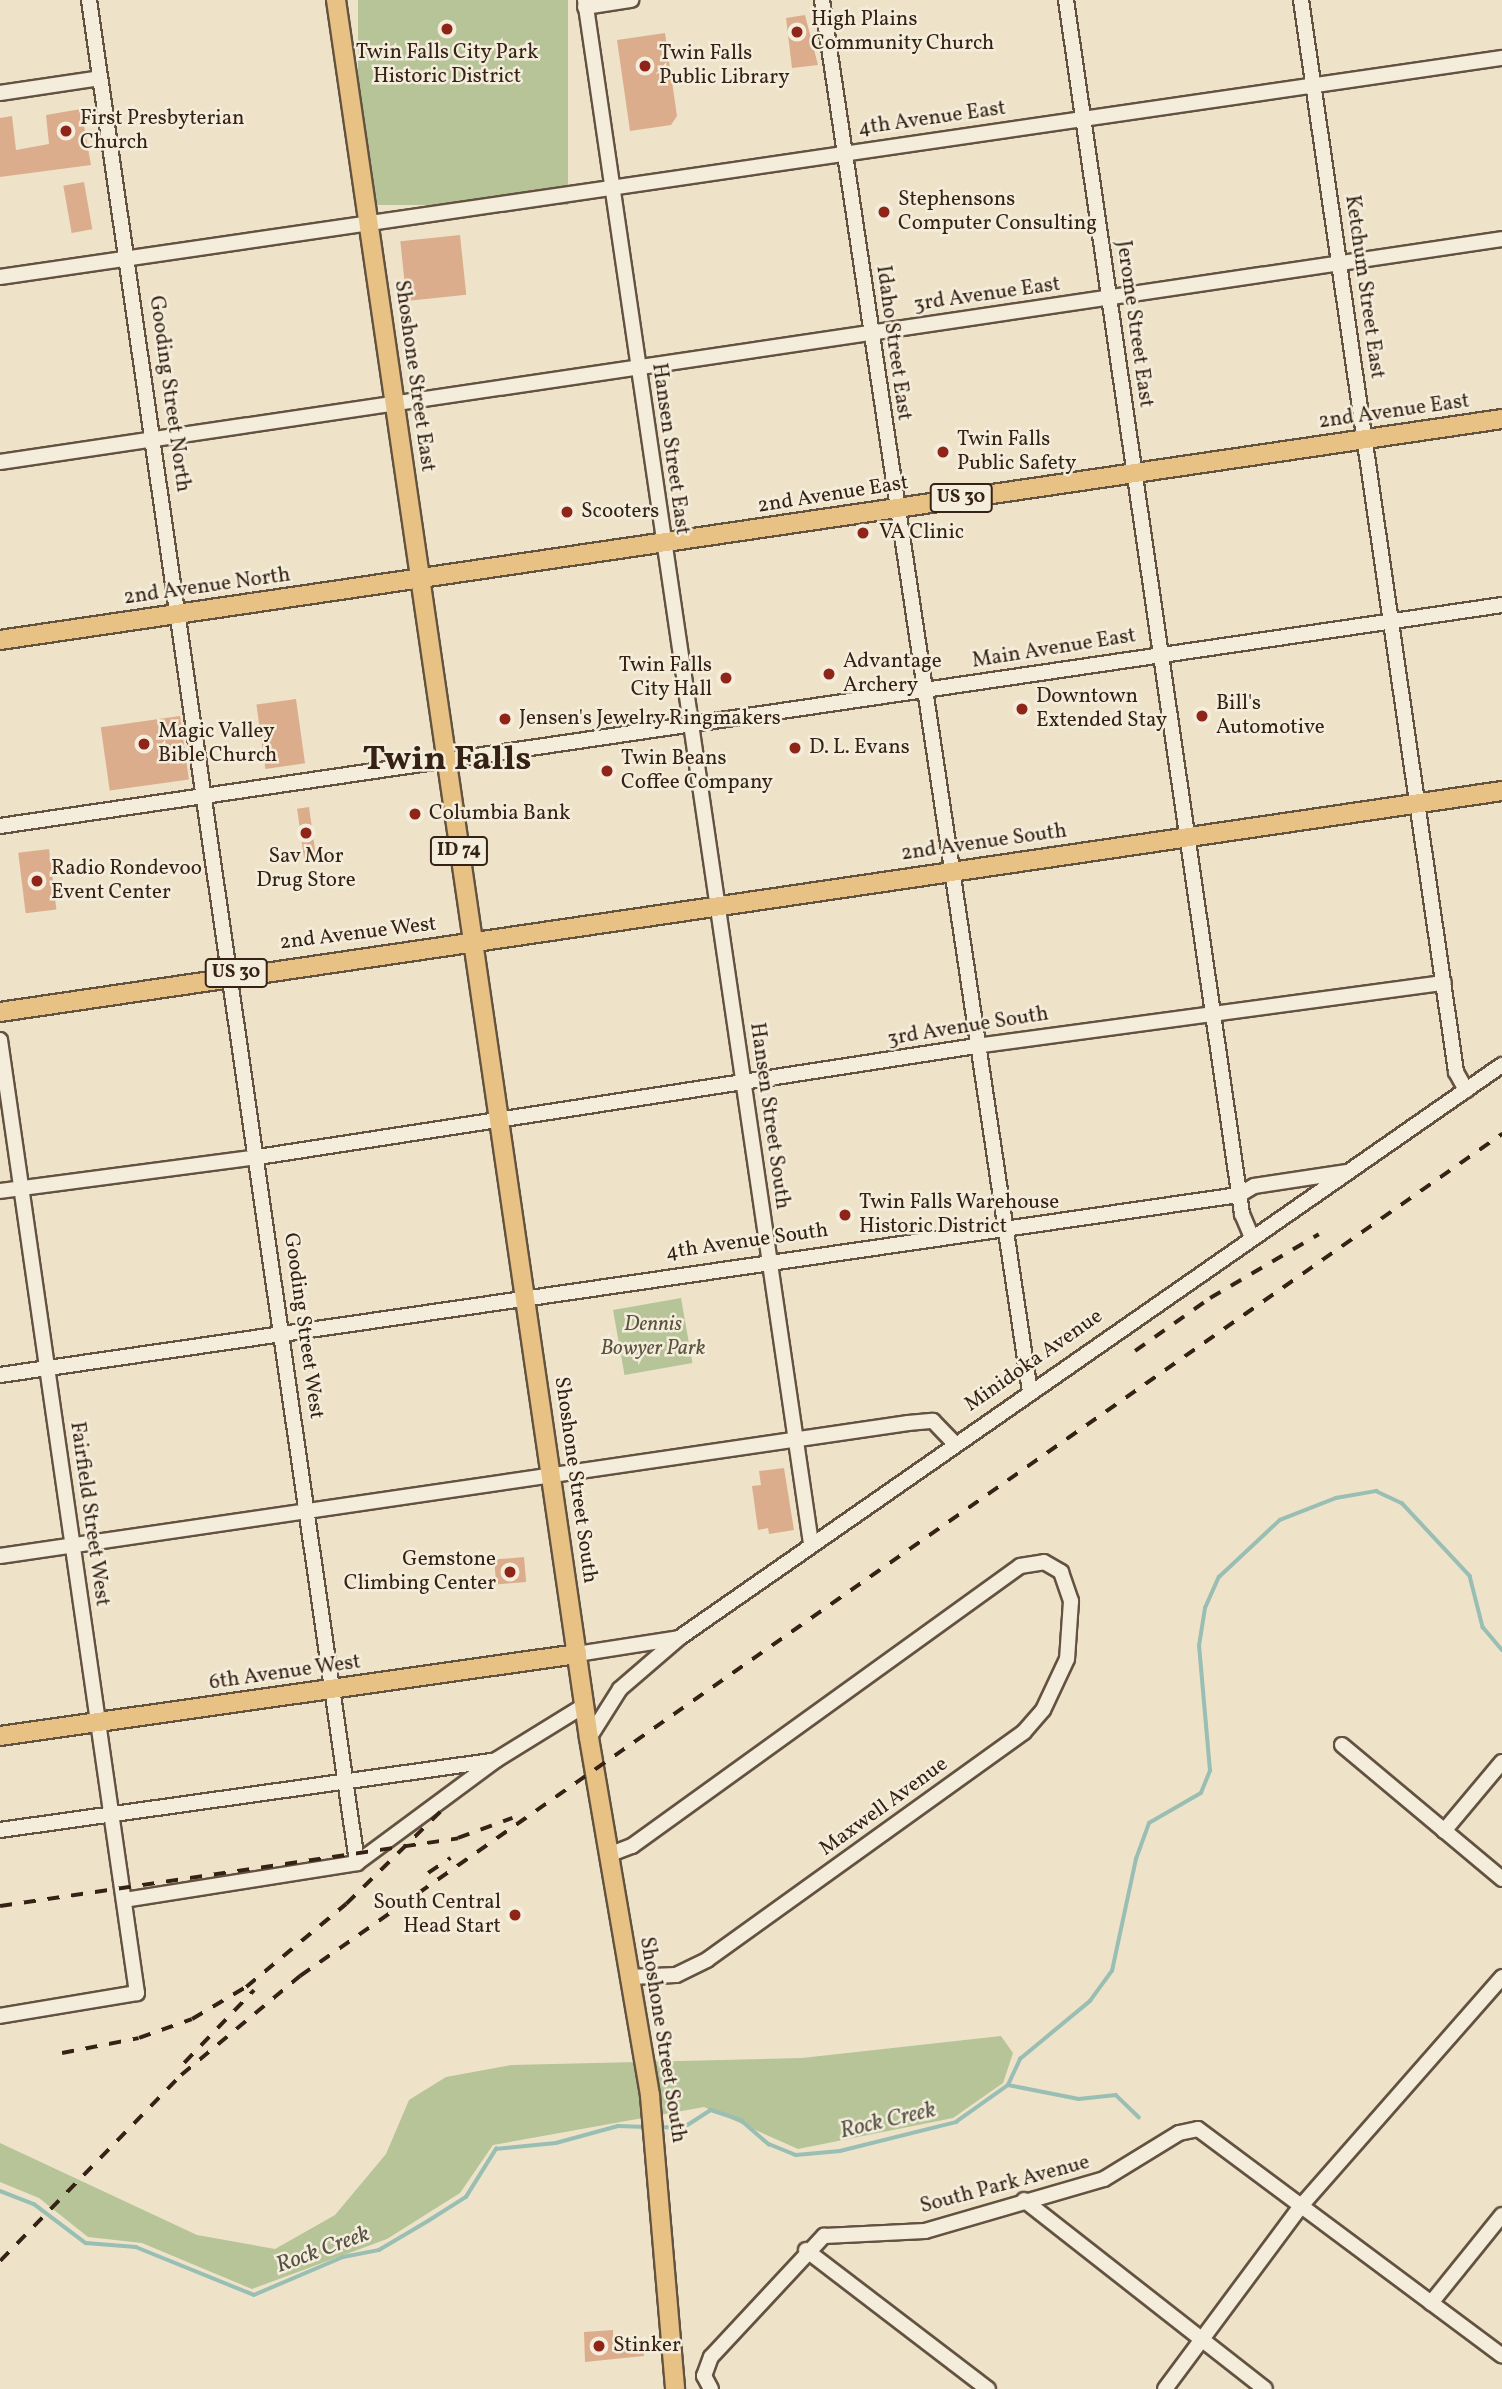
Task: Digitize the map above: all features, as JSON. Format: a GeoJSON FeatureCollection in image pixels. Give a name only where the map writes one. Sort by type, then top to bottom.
{"type":"FeatureCollection","features":[{"type":"Feature","properties":{"kind":"main road","name":"Shoshone Street East"},"geometry":{"type":"LineString","coordinates":[[336,0],[446,760]]}},
{"type":"Feature","properties":{"kind":"main road","name":"2nd Avenue East"},"geometry":{"type":"LineString","coordinates":[[420,579],[1502,419]]}},
{"type":"Feature","properties":{"kind":"main road","name":"2nd Avenue North"},"geometry":{"type":"LineString","coordinates":[[0,640],[420,579]]}},
{"type":"Feature","properties":{"kind":"main road","name":"Shoshone Street South"},"geometry":{"type":"LineString","coordinates":[[446,760],[584,1705],[630,1982],[663,2206],[675,2389]]}},
{"type":"Feature","properties":{"kind":"main road","name":"2nd Avenue South"},"geometry":{"type":"LineString","coordinates":[[473,942],[717,903],[1502,791]]}},
{"type":"Feature","properties":{"kind":"main road","name":"2nd Avenue West"},"geometry":{"type":"LineString","coordinates":[[0,1012],[233,973],[473,942]]}},
{"type":"Feature","properties":{"kind":"main road","name":"6th Avenue West"},"geometry":{"type":"LineString","coordinates":[[0,1736],[577,1654]]}},
{"type":"Feature","properties":{"kind":"street","name":"Gooding Street North"},"geometry":{"type":"LineString","coordinates":[[89,0],[208,795]]}},
{"type":"Feature","properties":{"kind":"street"},"geometry":{"type":"LineString","coordinates":[[585,3],[631,0]]}},
{"type":"Feature","properties":{"kind":"street","name":"Idaho Street East"},"geometry":{"type":"LineString","coordinates":[[822,0],[922,691],[1030,1392]]}},
{"type":"Feature","properties":{"kind":"street","name":"Jerome Street East"},"geometry":{"type":"LineString","coordinates":[[1066,0],[1239,1195],[1252,1238]]}},
{"type":"Feature","properties":{"kind":"street","name":"Ketchum Street East"},"geometry":{"type":"LineString","coordinates":[[1301,0],[1456,1072],[1466,1090]]}},
{"type":"Feature","properties":{"kind":"street","name":"Hansen Street East"},"geometry":{"type":"LineString","coordinates":[[585,3],[662,543],[717,903]]}},
{"type":"Feature","properties":{"kind":"street","name":"4th Avenue East"},"geometry":{"type":"LineString","coordinates":[[0,277],[368,221],[1502,58]]}},
{"type":"Feature","properties":{"kind":"street"},"geometry":{"type":"LineString","coordinates":[[0,93],[100,78]]}},
{"type":"Feature","properties":{"kind":"street","name":"3rd Avenue East"},"geometry":{"type":"LineString","coordinates":[[0,462],[1502,239]]}},
{"type":"Feature","properties":{"kind":"street","name":"Main Avenue East"},"geometry":{"type":"LineString","coordinates":[[0,826],[1502,605]]}},
{"type":"Feature","properties":{"kind":"street","name":"Gooding Street West"},"geometry":{"type":"LineString","coordinates":[[208,795],[357,1863]]}},
{"type":"Feature","properties":{"kind":"street","name":"Hansen Street South"},"geometry":{"type":"LineString","coordinates":[[717,903],[811,1543]]}},
{"type":"Feature","properties":{"kind":"street","name":"3rd Avenue South"},"geometry":{"type":"LineString","coordinates":[[0,1191],[258,1157],[976,1046],[1444,983]]}},
{"type":"Feature","properties":{"kind":"street","name":"Fairfield Street West"},"geometry":{"type":"LineString","coordinates":[[0,1040],[137,1993],[0,2016]]}},
{"type":"Feature","properties":{"kind":"street","name":"Minidoka Avenue"},"geometry":{"type":"LineString","coordinates":[[577,1654],[679,1638],[954,1443],[1502,1065]]}},
{"type":"Feature","properties":{"kind":"street","name":"4th Avenue South"},"geometry":{"type":"LineString","coordinates":[[0,1375],[525,1298],[769,1259],[1239,1195],[1254,1186],[1347,1172]]}},
{"type":"Feature","properties":{"kind":"street"},"geometry":{"type":"LineString","coordinates":[[0,1556],[933,1421],[954,1443]]}},
{"type":"Feature","properties":{"kind":"street","name":"Maxwell Avenue"},"geometry":{"type":"LineString","coordinates":[[608,1855],[653,1831],[1020,1566],[1044,1562],[1061,1572],[1071,1612],[1067,1659],[1043,1710],[1024,1732],[707,1960],[676,1975],[630,1982]]}},
{"type":"Feature","properties":{"kind":"street"},"geometry":{"type":"LineString","coordinates":[[589,1738],[620,1689],[679,1638]]}},
{"type":"Feature","properties":{"kind":"street"},"geometry":{"type":"LineString","coordinates":[[124,1900],[357,1863],[496,1760],[584,1705]]}},
{"type":"Feature","properties":{"kind":"street"},"geometry":{"type":"LineString","coordinates":[[1342,1745],[1502,1879]]}},
{"type":"Feature","properties":{"kind":"street"},"geometry":{"type":"LineString","coordinates":[[0,1830],[496,1760]]}},
{"type":"Feature","properties":{"kind":"street"},"geometry":{"type":"LineString","coordinates":[[1444,1831],[1502,1762]]}},
{"type":"Feature","properties":{"kind":"street"},"geometry":{"type":"LineString","coordinates":[[1165,2389],[1301,2206],[1502,1977]]}},
{"type":"Feature","properties":{"kind":"street","name":"South Park Avenue"},"geometry":{"type":"LineString","coordinates":[[711,2389],[704,2376],[711,2357],[806,2250],[824,2236],[925,2231],[1024,2200],[1104,2179],[1179,2133],[1198,2129],[1502,2356]]}},
{"type":"Feature","properties":{"kind":"street"},"geometry":{"type":"LineString","coordinates":[[1024,2200],[1201,2342],[1265,2389]]}},
{"type":"Feature","properties":{"kind":"street"},"geometry":{"type":"LineString","coordinates":[[1431,2304],[1502,2215]]}},
{"type":"Feature","properties":{"kind":"street"},"geometry":{"type":"LineString","coordinates":[[806,2250],[988,2389]]}},
{"type":"Feature","properties":{"kind":"green space"},"geometry":{"type":"Polygon","coordinates":[[[358,0],[568,0],[568,205],[358,205],[358,0]]]}},
{"type":"Feature","properties":{"kind":"green space","name":"Dennis Bowyer Park"},"geometry":{"type":"Polygon","coordinates":[[[681,1298],[692,1363],[625,1375],[613,1310],[681,1298]]]}},
{"type":"Feature","properties":{"kind":"green space"},"geometry":{"type":"Polygon","coordinates":[[[1001,2036],[1013,2053],[1003,2083],[953,2118],[798,2149],[704,2107],[493,2145],[460,2193],[387,2239],[252,2289],[142,2243],[88,2237],[39,2198],[0,2182],[0,2143],[197,2235],[275,2249],[335,2215],[386,2154],[409,2100],[446,2077],[511,2065],[802,2058],[1001,2036]]]}},
{"type":"Feature","properties":{"kind":"building","name":"High Plains Community Church"},"geometry":{"type":"Polygon","coordinates":[[[805,15],[818,65],[792,68],[786,18],[805,15]]]}},
{"type":"Feature","properties":{"kind":"building","name":"Twin Falls Public Library"},"geometry":{"type":"Polygon","coordinates":[[[665,33],[677,116],[671,125],[630,131],[617,40],[665,33]]]}},
{"type":"Feature","properties":{"kind":"building","name":"First Presbyterian Church"},"geometry":{"type":"Polygon","coordinates":[[[81,109],[91,165],[0,177],[0,118],[12,116],[16,150],[49,144],[46,115],[81,109]]]}},
{"type":"Feature","properties":{"kind":"building"},"geometry":{"type":"Polygon","coordinates":[[[84,182],[92,229],[72,233],[63,186],[84,182]]]}},
{"type":"Feature","properties":{"kind":"building"},"geometry":{"type":"Polygon","coordinates":[[[460,235],[466,295],[407,301],[400,241],[460,235]]]}},
{"type":"Feature","properties":{"kind":"building"},"geometry":{"type":"Polygon","coordinates":[[[296,699],[305,763],[265,769],[256,705],[296,699]]]}},
{"type":"Feature","properties":{"kind":"building","name":"Magic Valley Bible Church"},"geometry":{"type":"Polygon","coordinates":[[[180,716],[189,779],[110,791],[101,727],[180,716]]]}},
{"type":"Feature","properties":{"kind":"building","name":"Sav Mor Drug Store"},"geometry":{"type":"Polygon","coordinates":[[[309,807],[316,857],[304,858],[297,809],[309,807]]]}},
{"type":"Feature","properties":{"kind":"building","name":"Radio Rondevoo Event Center"},"geometry":{"type":"Polygon","coordinates":[[[49,849],[56,910],[26,913],[18,853],[49,849]]]}},
{"type":"Feature","properties":{"kind":"building"},"geometry":{"type":"Polygon","coordinates":[[[784,1468],[794,1530],[769,1534],[768,1528],[758,1530],[752,1486],[761,1485],[759,1471],[784,1468]]]}},
{"type":"Feature","properties":{"kind":"building","name":"Gemstone Climbing Center"},"geometry":{"type":"Polygon","coordinates":[[[524,1557],[526,1582],[496,1585],[494,1560],[524,1557]]]}},
{"type":"Feature","properties":{"kind":"building","name":"Stinker"},"geometry":{"type":"Polygon","coordinates":[[[613,2330],[613,2347],[644,2343],[644,2356],[585,2362],[584,2332],[613,2330]]]}},
{"type":"Feature","properties":{"kind":"waterway","name":"Rock Creek"},"geometry":{"type":"LineString","coordinates":[[658,2127],[683,2128],[711,2110],[741,2120],[769,2144],[796,2155],[840,2151],[956,2122],[1008,2085],[1020,2059],[1090,2001],[1112,1971],[1136,1859],[1149,1823],[1201,1793],[1210,1771],[1199,1646],[1205,1608],[1219,1577],[1280,1520],[1336,1498],[1376,1491],[1402,1503],[1470,1576],[1483,1627],[1502,1650]]}},
{"type":"Feature","properties":{"kind":"waterway"},"geometry":{"type":"LineString","coordinates":[[1008,2085],[1079,2099],[1116,2095],[1139,2117]]}},
{"type":"Feature","properties":{"kind":"waterway","name":"Rock Creek"},"geometry":{"type":"LineString","coordinates":[[0,2191],[34,2204],[86,2243],[136,2247],[254,2295],[343,2257],[379,2250],[428,2221],[466,2197],[496,2149],[556,2143],[618,2126],[647,2127]]}},
{"type":"Feature","properties":{"kind":"railway"},"geometry":{"type":"LineString","coordinates":[[0,2261],[181,2075],[300,1976],[1502,1134]]}},
{"type":"Feature","properties":{"kind":"railway"},"geometry":{"type":"LineString","coordinates":[[1135,1351],[1210,1298],[1319,1234]]}},
{"type":"Feature","properties":{"kind":"railway"},"geometry":{"type":"LineString","coordinates":[[62,2053],[139,2038],[192,2019],[246,1987],[346,1904],[441,1811]]}},
{"type":"Feature","properties":{"kind":"railway"},"geometry":{"type":"LineString","coordinates":[[0,1906],[458,1838],[512,1818]]}},
{"type":"Feature","properties":{"kind":"railway"},"geometry":{"type":"LineString","coordinates":[[428,1873],[450,1858]]}},
{"type":"Feature","properties":{"kind":"railway"},"geometry":{"type":"LineString","coordinates":[[184,2063],[254,1990]]}},
{"type":"Feature","properties":{"kind":"place","name":"Twin Falls City Park Historic District"},"geometry":{"type":"Point","coordinates":[447,29]}},
{"type":"Feature","properties":{"kind":"place","name":"High Plains Community Church"},"geometry":{"type":"Point","coordinates":[797,32]}},
{"type":"Feature","properties":{"kind":"place","name":"Twin Falls Public Library"},"geometry":{"type":"Point","coordinates":[645,66]}},
{"type":"Feature","properties":{"kind":"place","name":"First Presbyterian Church"},"geometry":{"type":"Point","coordinates":[66,131]}},
{"type":"Feature","properties":{"kind":"place","name":"Stephensons Computer Consulting"},"geometry":{"type":"Point","coordinates":[884,212]}},
{"type":"Feature","properties":{"kind":"place","name":"Twin Falls Public Safety"},"geometry":{"type":"Point","coordinates":[943,452]}},
{"type":"Feature","properties":{"kind":"place","name":"Scooters"},"geometry":{"type":"Point","coordinates":[567,512]}},
{"type":"Feature","properties":{"kind":"place","name":"VA Clinic"},"geometry":{"type":"Point","coordinates":[863,533]}},
{"type":"Feature","properties":{"kind":"place","name":"Advantage Archery"},"geometry":{"type":"Point","coordinates":[829,674]}},
{"type":"Feature","properties":{"kind":"place","name":"Twin Falls City Hall"},"geometry":{"type":"Point","coordinates":[726,678]}},
{"type":"Feature","properties":{"kind":"place","name":"Downtown Extended Stay"},"geometry":{"type":"Point","coordinates":[1022,709]}},
{"type":"Feature","properties":{"kind":"place","name":"Bill's Automotive"},"geometry":{"type":"Point","coordinates":[1202,716]}},
{"type":"Feature","properties":{"kind":"place","name":"Jensen's Jewelry Ringmakers"},"geometry":{"type":"Point","coordinates":[505,719]}},
{"type":"Feature","properties":{"kind":"place","name":"Magic Valley Bible Church"},"geometry":{"type":"Point","coordinates":[144,744]}},
{"type":"Feature","properties":{"kind":"place","name":"D. L. Evans"},"geometry":{"type":"Point","coordinates":[795,748]}},
{"type":"Feature","properties":{"kind":"place","name":"Twin Beans Coffee Company"},"geometry":{"type":"Point","coordinates":[607,771]}},
{"type":"Feature","properties":{"kind":"place","name":"Columbia Bank"},"geometry":{"type":"Point","coordinates":[415,814]}},
{"type":"Feature","properties":{"kind":"place","name":"Sav Mor Drug Store"},"geometry":{"type":"Point","coordinates":[306,833]}},
{"type":"Feature","properties":{"kind":"place","name":"Radio Rondevoo Event Center"},"geometry":{"type":"Point","coordinates":[37,881]}},
{"type":"Feature","properties":{"kind":"place","name":"Twin Falls Warehouse Historic District"},"geometry":{"type":"Point","coordinates":[845,1215]}},
{"type":"Feature","properties":{"kind":"place","name":"Gemstone Climbing Center"},"geometry":{"type":"Point","coordinates":[510,1572]}},
{"type":"Feature","properties":{"kind":"place","name":"South Central Head Start"},"geometry":{"type":"Point","coordinates":[515,1915]}},
{"type":"Feature","properties":{"kind":"place","name":"Stinker"},"geometry":{"type":"Point","coordinates":[599,2346]}},
{"type":"Feature","properties":{"kind":"district","name":"Twin Falls"},"geometry":{"type":"Point","coordinates":[447,760]}}]}
